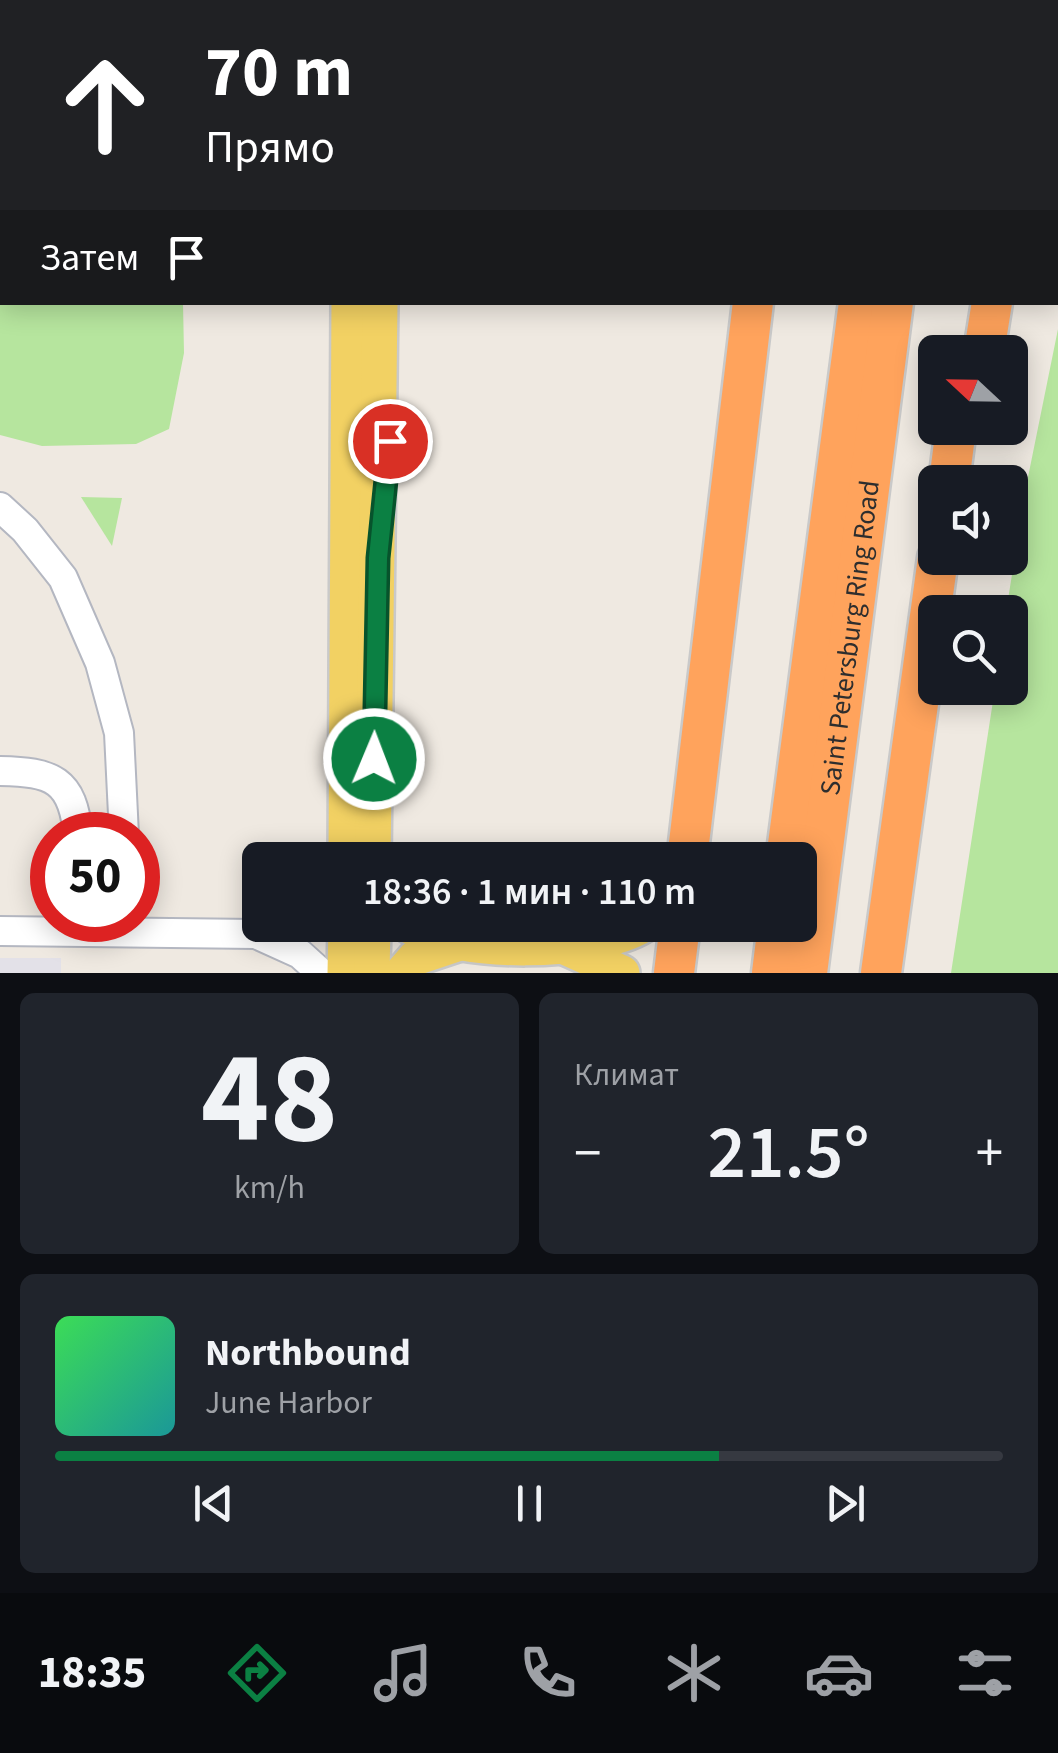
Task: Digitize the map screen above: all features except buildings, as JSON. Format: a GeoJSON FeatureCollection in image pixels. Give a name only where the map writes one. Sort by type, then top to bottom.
{"type":"FeatureCollection","features":[{"type":"Feature","properties":{"kind":"highway"},"geometry":{"type":"LineString","coordinates":[[687,842],[754,305]]}},
{"type":"Feature","properties":{"kind":"highway","name":"Saint Petersburg Ring Road"},"geometry":{"type":"LineString","coordinates":[[788,842],[858,305]]}},
{"type":"Feature","properties":{"kind":"highway","name":"Saint Petersburg Ring Road"},"geometry":{"type":"LineString","coordinates":[[807,973],[893,305]]}},
{"type":"Feature","properties":{"kind":"highway"},"geometry":{"type":"LineString","coordinates":[[968,335],[973,305]]}},
{"type":"Feature","properties":{"kind":"highway"},"geometry":{"type":"LineString","coordinates":[[987,335],[992,305]]}},
{"type":"Feature","properties":{"kind":"highway"},"geometry":{"type":"LineString","coordinates":[[882,973],[936,575]]}},
{"type":"Feature","properties":{"kind":"highway"},"geometry":{"type":"LineString","coordinates":[[894,973],[912,890],[937,705]]}},
{"type":"Feature","properties":{"kind":"highway"},"geometry":{"type":"LineString","coordinates":[[674,973],[678,942]]}},
{"type":"Feature","properties":{"kind":"highway"},"geometry":{"type":"LineString","coordinates":[[772,973],[776,942]]}},
{"type":"Feature","properties":{"kind":"main road"},"geometry":{"type":"LineString","coordinates":[[346,842],[349,305]]}},
{"type":"Feature","properties":{"kind":"main road"},"geometry":{"type":"LineString","coordinates":[[373,842],[380,305]]}},
{"type":"Feature","properties":{"kind":"main road"},"geometry":{"type":"LineString","coordinates":[[378,558],[402,305]]}},
{"type":"Feature","properties":{"kind":"main road"},"geometry":{"type":"LineString","coordinates":[[374,798],[380,842]]}},
{"type":"Feature","properties":{"kind":"main road"},"geometry":{"type":"LineString","coordinates":[[345,973],[346,942]]}},
{"type":"Feature","properties":{"kind":"main road"},"geometry":{"type":"LineString","coordinates":[[372,973],[373,942]]}},
{"type":"Feature","properties":{"kind":"main road"},"geometry":{"type":"LineString","coordinates":[[450,942],[564,947],[595,942]]}},
{"type":"Feature","properties":{"kind":"main road"},"geometry":{"type":"LineString","coordinates":[[402,973],[415,958],[458,944]]}},
{"type":"Feature","properties":{"kind":"main road"},"geometry":{"type":"LineString","coordinates":[[564,947],[622,973]]}},
{"type":"Feature","properties":{"kind":"street"},"geometry":{"type":"LineString","coordinates":[[0,506],[62,578],[100,664],[119,732],[123,812]]}},
{"type":"Feature","properties":{"kind":"street"},"geometry":{"type":"LineString","coordinates":[[0,770],[32,771],[58,780],[70,794],[74,812]]}},
{"type":"Feature","properties":{"kind":"street"},"geometry":{"type":"LineString","coordinates":[[332,842],[334,798],[348,774]]}},
{"type":"Feature","properties":{"kind":"street"},"geometry":{"type":"LineString","coordinates":[[160,927],[242,928]]}},
{"type":"Feature","properties":{"kind":"street"},"geometry":{"type":"LineString","coordinates":[[0,931],[30,930]]}},
{"type":"Feature","properties":{"kind":"street"},"geometry":{"type":"LineString","coordinates":[[284,942],[321,973]]}},
{"type":"Feature","properties":{"kind":"shaded area"},"geometry":{"type":"Polygon","coordinates":[[[0,958],[61,958],[61,973],[0,973],[0,958]]]}},
{"type":"Feature","properties":{"kind":"green space"},"geometry":{"type":"Polygon","coordinates":[[[0,305],[183,305],[184,353],[169,429],[136,444],[42,446],[0,435],[0,305]]]}},
{"type":"Feature","properties":{"kind":"green space"},"geometry":{"type":"Polygon","coordinates":[[[1058,329],[1058,973],[951,973],[992,705],[1028,705],[1028,595],[1009,595],[1012,575],[1028,575],[1028,477],[1058,329]]]}},
{"type":"Feature","properties":{"kind":"green space"},"geometry":{"type":"Polygon","coordinates":[[[81,497],[122,498],[112,546],[81,497]]]}},
{"type":"Feature","properties":{"kind":"route"},"geometry":{"type":"LineString","coordinates":[[374,759],[378,558],[390,441]]}}]}
